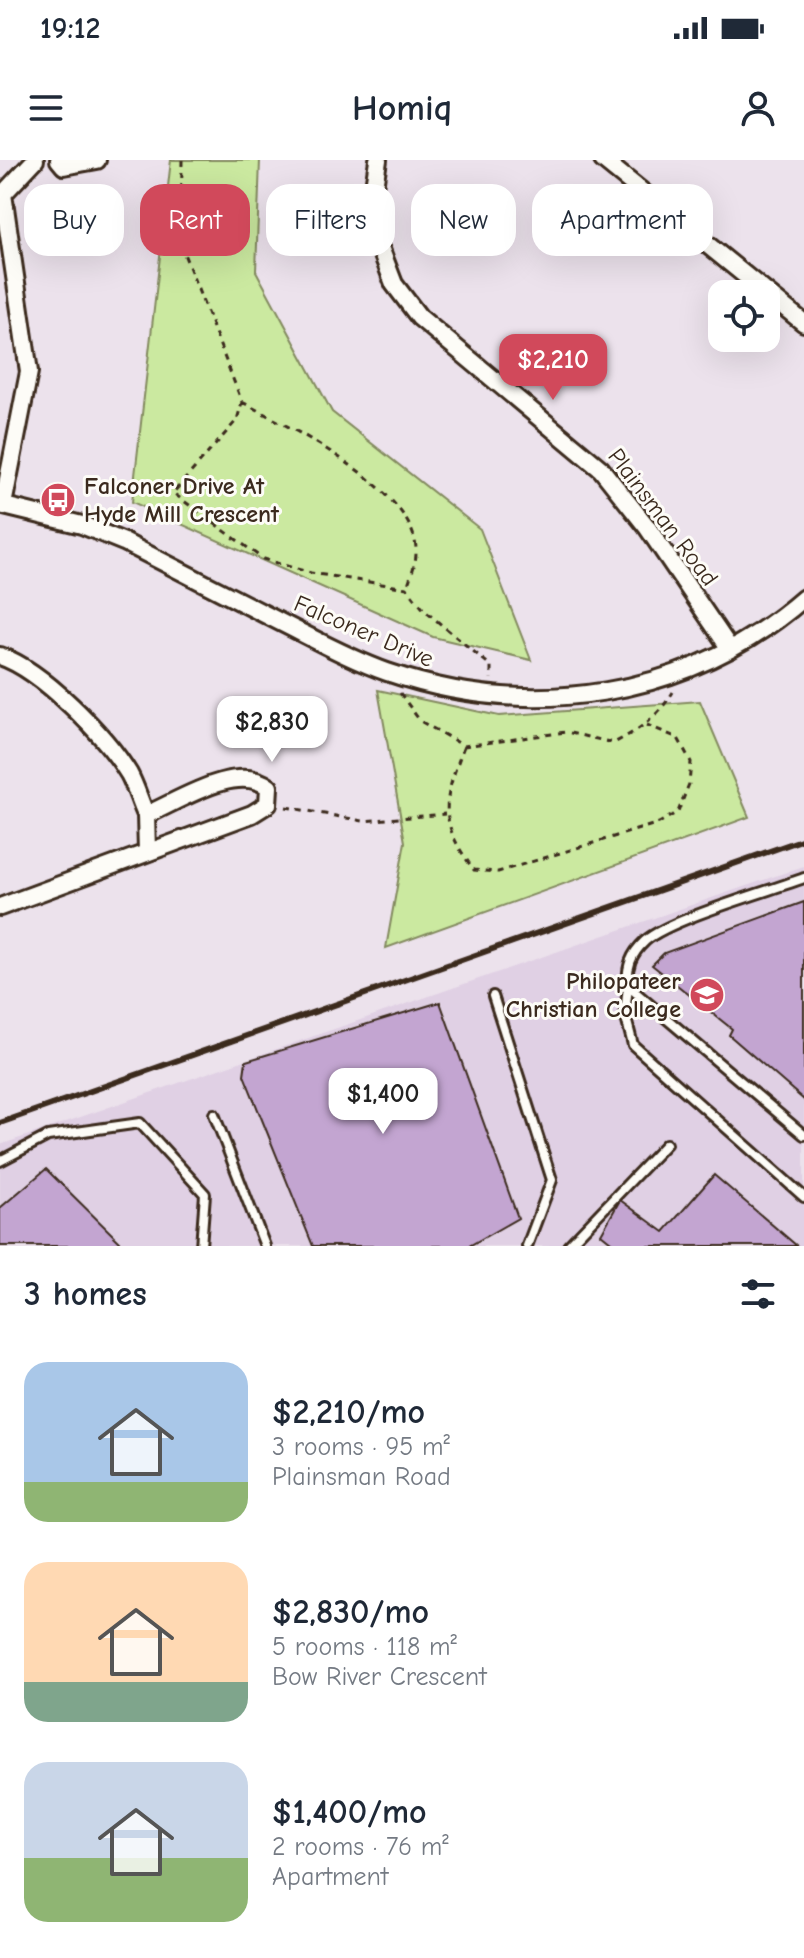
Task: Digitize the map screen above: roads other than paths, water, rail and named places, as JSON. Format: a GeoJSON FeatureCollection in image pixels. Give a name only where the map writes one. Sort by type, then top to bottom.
{"type":"FeatureCollection","features":[{"type":"Feature","properties":{"kind":"street"},"geometry":{"type":"LineString","coordinates":[[1,505],[29,372],[2,194],[35,160]]}},
{"type":"Feature","properties":{"kind":"street"},"geometry":{"type":"LineString","coordinates":[[59,160],[64,166],[97,160]]}},
{"type":"Feature","properties":{"kind":"street","name":"Plainsman Road"},"geometry":{"type":"LineString","coordinates":[[378,160],[374,187],[378,242],[402,295],[419,317],[601,469],[647,527],[730,649]]}},
{"type":"Feature","properties":{"kind":"street"},"geometry":{"type":"LineString","coordinates":[[603,160],[804,323]]}},
{"type":"Feature","properties":{"kind":"street","name":"Falconer Drive"},"geometry":{"type":"LineString","coordinates":[[1,505],[82,525],[124,542],[384,671],[432,686],[491,696],[544,699],[585,696],[626,689],[685,671],[730,649],[804,598]]}},
{"type":"Feature","properties":{"kind":"street"},"geometry":{"type":"LineString","coordinates":[[0,656],[27,670],[71,707],[128,774],[146,815],[147,852]]}},
{"type":"Feature","properties":{"kind":"street"},"geometry":{"type":"LineString","coordinates":[[0,907],[212,831],[268,804],[269,787],[258,778],[243,778],[210,787],[146,815]]}},
{"type":"Feature","properties":{"kind":"lane"},"geometry":{"type":"LineString","coordinates":[[804,878],[648,938],[630,959],[626,1023],[633,1045],[804,1197]]}},
{"type":"Feature","properties":{"kind":"lane"},"geometry":{"type":"LineString","coordinates":[[628,986],[804,1135]]}},
{"type":"Feature","properties":{"kind":"lane"},"geometry":{"type":"LineString","coordinates":[[493,996],[552,1180],[527,1246]]}},
{"type":"Feature","properties":{"kind":"lane"},"geometry":{"type":"LineString","coordinates":[[214,1114],[265,1246]]}},
{"type":"Feature","properties":{"kind":"lane"},"geometry":{"type":"LineString","coordinates":[[0,1161],[48,1136],[140,1123],[205,1194],[201,1246]]}},
{"type":"Feature","properties":{"kind":"lane"},"geometry":{"type":"LineString","coordinates":[[568,1246],[666,1144]]}},
{"type":"Feature","properties":{"kind":"railway"},"geometry":{"type":"LineString","coordinates":[[0,1123],[804,839]]}},
{"type":"Feature","properties":{"kind":"place","name":"Falconer Drive At Hyde Mill Crescent"},"geometry":{"type":"Point","coordinates":[58,500]}},
{"type":"Feature","properties":{"kind":"place","name":"Philopateer Christian College"},"geometry":{"type":"Point","coordinates":[707,995]}}]}
